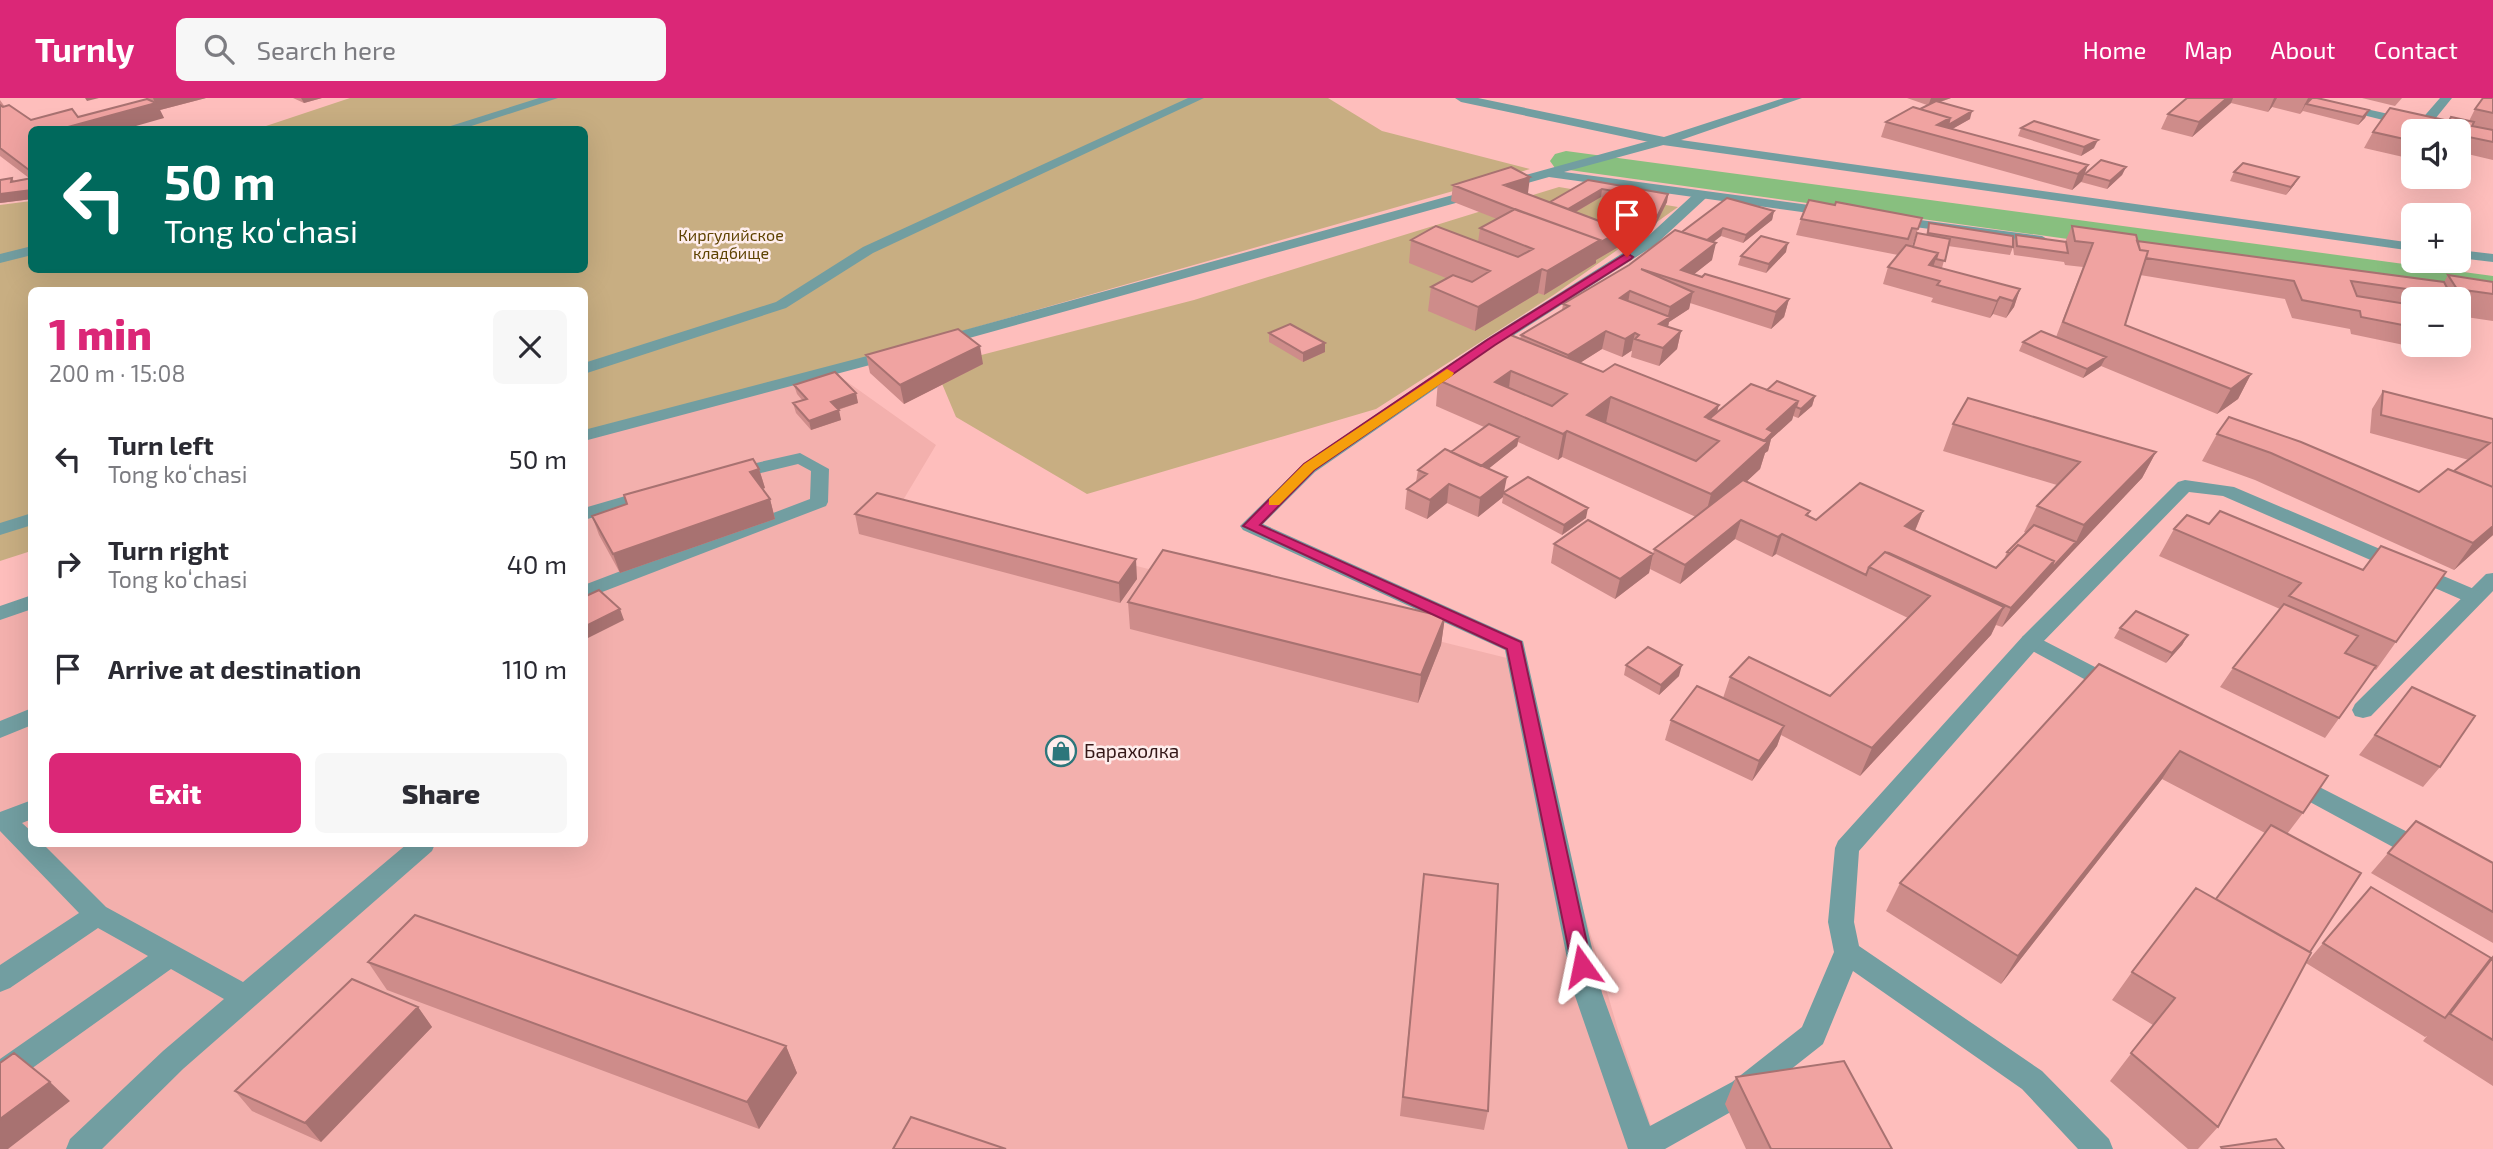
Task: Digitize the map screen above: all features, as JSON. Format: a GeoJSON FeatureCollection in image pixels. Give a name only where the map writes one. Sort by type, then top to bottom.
{"type":"FeatureCollection","features":[{"type":"Feature","properties":{"kind":"street"},"geometry":{"type":"LineString","coordinates":[[458,126],[552,98]]}},
{"type":"Feature","properties":{"kind":"street"},"geometry":{"type":"LineString","coordinates":[[588,368],[781,305],[868,250],[1198,98]]}},
{"type":"Feature","properties":{"kind":"street"},"geometry":{"type":"LineString","coordinates":[[1461,98],[1663,141],[2401,245]]}},
{"type":"Feature","properties":{"kind":"street"},"geometry":{"type":"LineString","coordinates":[[588,435],[919,347],[1663,141],[1796,98]]}},
{"type":"Feature","properties":{"kind":"street"},"geometry":{"type":"LineString","coordinates":[[2301,98],[2401,121]]}},
{"type":"Feature","properties":{"kind":"street"},"geometry":{"type":"LineString","coordinates":[[2429,119],[2446,98]]}},
{"type":"Feature","properties":{"kind":"street"},"geometry":{"type":"LineString","coordinates":[[1541,174],[1849,215]]}},
{"type":"Feature","properties":{"kind":"street"},"geometry":{"type":"LineString","coordinates":[[1701,195],[1650,242],[1491,343],[1309,467],[1250,526],[1515,646],[1588,993],[1643,1148],[1742,1091],[1813,1035],[1847,952],[1841,922],[1847,848],[2031,641],[2185,486],[2227,491],[2474,597]]}},
{"type":"Feature","properties":{"kind":"street"},"geometry":{"type":"LineString","coordinates":[[1876,218],[2052,242]]}},
{"type":"Feature","properties":{"kind":"street"},"geometry":{"type":"LineString","coordinates":[[0,259],[28,251]]}},
{"type":"Feature","properties":{"kind":"street"},"geometry":{"type":"LineString","coordinates":[[2471,255],[2493,258]]}},
{"type":"Feature","properties":{"kind":"street"},"geometry":{"type":"LineString","coordinates":[[588,591],[819,502],[820,469],[800,457],[720,477]]}},
{"type":"Feature","properties":{"kind":"street"},"geometry":{"type":"LineString","coordinates":[[588,513],[668,490]]}},
{"type":"Feature","properties":{"kind":"street"},"geometry":{"type":"LineString","coordinates":[[0,529],[28,520]]}},
{"type":"Feature","properties":{"kind":"street"},"geometry":{"type":"LineString","coordinates":[[2363,710],[2493,579]]}},
{"type":"Feature","properties":{"kind":"street"},"geometry":{"type":"LineString","coordinates":[[0,613],[28,603]]}},
{"type":"Feature","properties":{"kind":"street"},"geometry":{"type":"LineString","coordinates":[[2031,641],[2141,701]]}},
{"type":"Feature","properties":{"kind":"street"},"geometry":{"type":"LineString","coordinates":[[0,730],[28,718]]}},
{"type":"Feature","properties":{"kind":"street"},"geometry":{"type":"LineString","coordinates":[[2275,773],[2447,863]]}},
{"type":"Feature","properties":{"kind":"street"},"geometry":{"type":"LineString","coordinates":[[28,811],[2,821],[28,847]]}},
{"type":"Feature","properties":{"kind":"street"},"geometry":{"type":"LineString","coordinates":[[28,847],[97,915],[245,997]]}},
{"type":"Feature","properties":{"kind":"street"},"geometry":{"type":"LineString","coordinates":[[81,1149],[173,1060],[420,847]]}},
{"type":"Feature","properties":{"kind":"street"},"geometry":{"type":"LineString","coordinates":[[0,980],[97,915]]}},
{"type":"Feature","properties":{"kind":"street"},"geometry":{"type":"LineString","coordinates":[[1847,952],[2032,1080],[2098,1149]]}},
{"type":"Feature","properties":{"kind":"street"},"geometry":{"type":"LineString","coordinates":[[0,1074],[169,956]]}},
{"type":"Feature","properties":{"kind":"shaded area","name":"Барахолка"},"geometry":{"type":"Polygon","coordinates":[[[832,371],[936,445],[899,507],[1511,659],[1618,1030],[1659,1149],[0,1149],[0,613],[28,603],[28,847],[588,847],[588,435],[832,371]]]}},
{"type":"Feature","properties":{"kind":"green space","name":"Киргулийское кладбище"},"geometry":{"type":"Polygon","coordinates":[[[350,98],[1328,98],[1382,131],[1530,169],[588,438],[588,287],[28,287],[28,552],[0,561],[0,205],[28,201],[28,273],[588,273],[588,126],[266,126],[350,98]]]}},
{"type":"Feature","properties":{"kind":"green space"},"geometry":{"type":"Polygon","coordinates":[[[1559,187],[1678,207],[1555,294],[1376,409],[1087,494],[956,417],[935,367],[1194,300],[1559,187]]]}},
{"type":"Feature","properties":{"kind":"building"},"geometry":{"type":"Polygon","coordinates":[[[2187,98],[2227,98],[2199,122],[2168,114],[2187,98]]]}},
{"type":"Feature","properties":{"kind":"building"},"geometry":{"type":"Polygon","coordinates":[[[2312,98],[2369,110],[2363,117],[2306,104],[2312,98]]]}},
{"type":"Feature","properties":{"kind":"building"},"geometry":{"type":"Polygon","coordinates":[[[2483,98],[2493,98],[2493,113],[2475,109],[2483,98]]]}},
{"type":"Feature","properties":{"kind":"building"},"geometry":{"type":"Polygon","coordinates":[[[147,99],[156,103],[72,126],[28,126],[28,169],[0,148],[0,105],[9,105],[31,120],[72,109],[78,117],[147,99]]]}},
{"type":"Feature","properties":{"kind":"building"},"geometry":{"type":"Polygon","coordinates":[[[1936,101],[1972,111],[1948,125],[1950,118],[1920,109],[1936,101]]]}},
{"type":"Feature","properties":{"kind":"building"},"geometry":{"type":"Polygon","coordinates":[[[1913,107],[1950,118],[1937,125],[2088,165],[2078,174],[1886,122],[1913,107]]]}},
{"type":"Feature","properties":{"kind":"building"},"geometry":{"type":"Polygon","coordinates":[[[2390,108],[2440,119],[2401,119],[2401,138],[2373,132],[2390,108]]]}},
{"type":"Feature","properties":{"kind":"building"},"geometry":{"type":"Polygon","coordinates":[[[2034,121],[2098,140],[2084,147],[2021,128],[2034,121]]]}},
{"type":"Feature","properties":{"kind":"building"},"geometry":{"type":"Polygon","coordinates":[[[2471,121],[2474,122],[2472,126],[2493,130],[2493,142],[2471,137],[2471,121]]]}},
{"type":"Feature","properties":{"kind":"building"},"geometry":{"type":"Polygon","coordinates":[[[2101,160],[2126,167],[2110,181],[2085,174],[2101,160]]]}},
{"type":"Feature","properties":{"kind":"building"},"geometry":{"type":"Polygon","coordinates":[[[2243,163],[2299,177],[2291,187],[2234,172],[2243,163]]]}},
{"type":"Feature","properties":{"kind":"building"},"geometry":{"type":"Polygon","coordinates":[[[1511,167],[1530,177],[1504,185],[1623,230],[1599,243],[1600,240],[1453,185],[1511,167]]]}},
{"type":"Feature","properties":{"kind":"building"},"geometry":{"type":"Polygon","coordinates":[[[12,178],[11,182],[28,179],[28,190],[0,194],[0,180],[12,178]]]}},
{"type":"Feature","properties":{"kind":"building"},"geometry":{"type":"Polygon","coordinates":[[[1588,180],[1668,194],[1657,217],[1631,213],[1641,196],[1602,189],[1568,209],[1550,202],[1588,180]]]}},
{"type":"Feature","properties":{"kind":"building"},"geometry":{"type":"Polygon","coordinates":[[[1727,198],[1774,211],[1746,235],[1723,228],[1707,240],[1682,232],[1727,198]]]}},
{"type":"Feature","properties":{"kind":"building"},"geometry":{"type":"Polygon","coordinates":[[[1809,200],[1835,205],[1836,202],[1922,218],[1918,229],[1912,228],[1908,239],[1801,219],[1809,200]]]}},
{"type":"Feature","properties":{"kind":"building"},"geometry":{"type":"Polygon","coordinates":[[[1515,209],[1600,240],[1547,271],[1542,269],[1478,307],[1431,287],[1453,275],[1472,282],[1490,271],[1411,240],[1436,226],[1518,257],[1533,249],[1480,228],[1515,209]]]}},
{"type":"Feature","properties":{"kind":"building"},"geometry":{"type":"Polygon","coordinates":[[[1929,223],[2013,236],[2013,247],[1928,233],[1929,223]]]}},
{"type":"Feature","properties":{"kind":"building"},"geometry":{"type":"Polygon","coordinates":[[[2072,226],[2136,235],[2140,250],[2148,251],[2125,325],[2251,374],[2231,389],[2063,322],[2093,243],[2075,241],[2072,226]]]}},
{"type":"Feature","properties":{"kind":"building"},"geometry":{"type":"Polygon","coordinates":[[[1675,230],[1716,243],[1681,270],[1702,277],[1705,274],[1789,299],[1776,312],[1641,269],[1693,292],[1670,307],[1630,291],[1620,298],[1670,317],[1659,324],[1681,331],[1663,348],[1635,339],[1639,335],[1635,333],[1625,339],[1606,331],[1568,355],[1521,335],[1569,306],[1563,304],[1629,265],[1675,230]]]}},
{"type":"Feature","properties":{"kind":"building"},"geometry":{"type":"Polygon","coordinates":[[[1917,233],[1950,239],[1945,261],[1936,259],[1938,253],[1913,247],[1917,233]]]}},
{"type":"Feature","properties":{"kind":"building"},"geometry":{"type":"Polygon","coordinates":[[[2016,235],[2066,242],[2068,253],[2017,246],[2016,235]]]}},
{"type":"Feature","properties":{"kind":"building"},"geometry":{"type":"Polygon","coordinates":[[[1761,236],[1788,243],[1769,264],[1741,256],[1761,236]]]}},
{"type":"Feature","properties":{"kind":"building"},"geometry":{"type":"Polygon","coordinates":[[[2137,241],[2444,282],[2447,287],[2401,288],[2351,281],[2357,296],[2401,303],[2401,325],[2361,317],[2360,311],[2302,300],[2294,281],[2146,258],[2148,251],[2140,250],[2137,241]]]}},
{"type":"Feature","properties":{"kind":"building"},"geometry":{"type":"Polygon","coordinates":[[[1906,245],[1938,253],[1929,265],[2020,289],[2013,301],[2000,297],[1997,301],[1937,285],[1940,281],[1888,267],[1906,245]]]}},
{"type":"Feature","properties":{"kind":"building"},"geometry":{"type":"Polygon","coordinates":[[[2448,275],[2493,282],[2493,294],[2471,291],[2471,287],[2456,287],[2448,275]]]}},
{"type":"Feature","properties":{"kind":"building"},"geometry":{"type":"Polygon","coordinates":[[[1290,324],[1325,343],[1303,353],[1269,333],[1290,324]]]}},
{"type":"Feature","properties":{"kind":"building"},"geometry":{"type":"Polygon","coordinates":[[[958,329],[980,346],[900,385],[866,355],[958,329]]]}},
{"type":"Feature","properties":{"kind":"building"},"geometry":{"type":"Polygon","coordinates":[[[2041,331],[2106,357],[2087,369],[2023,342],[2041,331]]]}},
{"type":"Feature","properties":{"kind":"building"},"geometry":{"type":"Polygon","coordinates":[[[1508,334],[1603,372],[1615,364],[1719,405],[1705,417],[1768,442],[1711,494],[1567,431],[1563,434],[1438,380],[1508,334]],[[1511,371],[1495,382],[1552,406],[1567,394],[1511,371]],[[1611,397],[1587,415],[1696,461],[1719,441],[1611,397]]]}},
{"type":"Feature","properties":{"kind":"building"},"geometry":{"type":"Polygon","coordinates":[[[835,372],[856,393],[831,402],[839,410],[809,421],[793,403],[807,399],[794,385],[835,372]]]}},
{"type":"Feature","properties":{"kind":"building"},"geometry":{"type":"Polygon","coordinates":[[[1777,381],[1815,396],[1801,409],[1796,407],[1798,401],[1767,390],[1777,381]]]}},
{"type":"Feature","properties":{"kind":"building"},"geometry":{"type":"Polygon","coordinates":[[[1751,384],[1798,401],[1767,429],[1773,432],[1764,441],[1709,419],[1751,384]]]}},
{"type":"Feature","properties":{"kind":"building"},"geometry":{"type":"Polygon","coordinates":[[[2383,391],[2493,419],[2493,487],[2454,471],[2490,443],[2381,415],[2383,391]]]}},
{"type":"Feature","properties":{"kind":"building"},"geometry":{"type":"Polygon","coordinates":[[[1968,398],[2156,452],[2084,525],[2037,506],[2080,462],[1953,424],[1968,398]]]}},
{"type":"Feature","properties":{"kind":"building"},"geometry":{"type":"Polygon","coordinates":[[[2229,417],[2301,442],[2419,492],[2448,469],[2493,487],[2493,526],[2473,543],[2271,453],[2217,434],[2229,417]]]}},
{"type":"Feature","properties":{"kind":"building"},"geometry":{"type":"Polygon","coordinates":[[[1489,424],[1519,437],[1481,466],[1451,452],[1489,424]]]}},
{"type":"Feature","properties":{"kind":"building"},"geometry":{"type":"Polygon","coordinates":[[[1445,449],[1507,477],[1480,498],[1449,484],[1430,500],[1407,489],[1427,474],[1418,470],[1445,449]]]}},
{"type":"Feature","properties":{"kind":"building"},"geometry":{"type":"Polygon","coordinates":[[[753,459],[759,469],[750,472],[770,499],[613,554],[592,516],[627,504],[624,495],[753,459]]]}},
{"type":"Feature","properties":{"kind":"building"},"geometry":{"type":"Polygon","coordinates":[[[1528,477],[1588,508],[1564,525],[1503,493],[1528,477]]]}},
{"type":"Feature","properties":{"kind":"building"},"geometry":{"type":"Polygon","coordinates":[[[1743,480],[1810,511],[1806,515],[1816,520],[1860,483],[1923,511],[1905,526],[1996,568],[2018,545],[2054,561],[2011,608],[1889,553],[1885,552],[1869,567],[1866,575],[1782,534],[1778,537],[1741,520],[1685,565],[1654,549],[1743,480]]]}},
{"type":"Feature","properties":{"kind":"building"},"geometry":{"type":"Polygon","coordinates":[[[877,493],[1136,559],[1119,583],[855,514],[877,493]]]}},
{"type":"Feature","properties":{"kind":"building"},"geometry":{"type":"Polygon","coordinates":[[[2220,511],[2363,570],[2381,546],[2446,572],[2396,642],[2289,596],[2301,583],[2174,529],[2187,515],[2209,524],[2220,511]]]}},
{"type":"Feature","properties":{"kind":"building"},"geometry":{"type":"Polygon","coordinates":[[[1588,520],[1653,554],[1620,579],[1554,544],[1588,520]]]}},
{"type":"Feature","properties":{"kind":"building"},"geometry":{"type":"Polygon","coordinates":[[[2034,525],[2076,542],[2050,570],[2054,561],[2018,545],[2010,553],[2007,552],[2034,525]]]}},
{"type":"Feature","properties":{"kind":"building"},"geometry":{"type":"Polygon","coordinates":[[[1163,550],[1445,617],[1421,675],[1128,602],[1163,550]]]}},
{"type":"Feature","properties":{"kind":"building"},"geometry":{"type":"Polygon","coordinates":[[[1885,552],[2004,607],[1872,748],[1730,677],[1749,657],[1830,696],[1930,596],[1869,567],[1885,552]]]}},
{"type":"Feature","properties":{"kind":"building"},"geometry":{"type":"Polygon","coordinates":[[[599,590],[620,609],[588,625],[588,595],[599,590]]]}},
{"type":"Feature","properties":{"kind":"building"},"geometry":{"type":"Polygon","coordinates":[[[2284,604],[2358,636],[2345,653],[2376,666],[2339,718],[2233,668],[2284,604]]]}},
{"type":"Feature","properties":{"kind":"building"},"geometry":{"type":"Polygon","coordinates":[[[2136,611],[2188,635],[2172,653],[2120,628],[2136,611]]]}},
{"type":"Feature","properties":{"kind":"building"},"geometry":{"type":"Polygon","coordinates":[[[1648,647],[1682,665],[1661,685],[1626,665],[1648,647]]]}},
{"type":"Feature","properties":{"kind":"building"},"geometry":{"type":"Polygon","coordinates":[[[2099,664],[2328,776],[2303,813],[2180,751],[2018,956],[1900,883],[2099,664]]]}},
{"type":"Feature","properties":{"kind":"building"},"geometry":{"type":"Polygon","coordinates":[[[1697,686],[1784,726],[1759,761],[1671,720],[1697,686]]]}},
{"type":"Feature","properties":{"kind":"building"},"geometry":{"type":"Polygon","coordinates":[[[2412,687],[2475,716],[2440,767],[2375,735],[2412,687]]]}},
{"type":"Feature","properties":{"kind":"building"},"geometry":{"type":"Polygon","coordinates":[[[2416,821],[2493,863],[2493,912],[2388,853],[2416,821]]]}},
{"type":"Feature","properties":{"kind":"building"},"geometry":{"type":"Polygon","coordinates":[[[2271,825],[2361,873],[2310,952],[2216,899],[2271,825]]]}},
{"type":"Feature","properties":{"kind":"building"},"geometry":{"type":"Polygon","coordinates":[[[1424,874],[1498,884],[1488,1111],[1403,1097],[1424,874]]]}},
{"type":"Feature","properties":{"kind":"building"},"geometry":{"type":"Polygon","coordinates":[[[2371,887],[2491,958],[2445,1018],[2323,943],[2371,887]]]}},
{"type":"Feature","properties":{"kind":"building"},"geometry":{"type":"Polygon","coordinates":[[[2196,888],[2311,953],[2218,1127],[2131,1053],[2175,998],[2132,972],[2196,888]]]}},
{"type":"Feature","properties":{"kind":"building"},"geometry":{"type":"Polygon","coordinates":[[[415,915],[786,1046],[747,1102],[368,962],[415,915]]]}},
{"type":"Feature","properties":{"kind":"building"},"geometry":{"type":"Polygon","coordinates":[[[2493,957],[2493,1040],[2450,1014],[2493,957]]]}},
{"type":"Feature","properties":{"kind":"building"},"geometry":{"type":"Polygon","coordinates":[[[352,979],[418,1007],[305,1123],[235,1091],[352,979]]]}},
{"type":"Feature","properties":{"kind":"building"},"geometry":{"type":"Polygon","coordinates":[[[14,1053],[50,1082],[0,1119],[0,1063],[14,1053]]]}},
{"type":"Feature","properties":{"kind":"building"},"geometry":{"type":"Polygon","coordinates":[[[1844,1061],[1892,1149],[1771,1149],[1736,1077],[1844,1061]]]}},
{"type":"Feature","properties":{"kind":"building"},"geometry":{"type":"Polygon","coordinates":[[[911,1117],[1006,1149],[893,1149],[911,1117]]]}},
{"type":"Feature","properties":{"kind":"building"},"geometry":{"type":"Polygon","coordinates":[[[2276,1139],[2284,1149],[2221,1147],[2276,1139]]]}},
{"type":"Feature","properties":{"kind":"waterway"},"geometry":{"type":"LineString","coordinates":[[1566,161],[2493,287]]}},
{"type":"Feature","properties":{"kind":"slow traffic"},"geometry":{"type":"LineString","coordinates":[[1274,502],[1309,467],[1447,373]]}},
{"type":"Feature","properties":{"kind":"place","name":"Барахолка"},"geometry":{"type":"Point","coordinates":[1061,751]}},
{"type":"Feature","properties":{"kind":"route"},"geometry":{"type":"LineString","coordinates":[[1582,966],[1515,646],[1250,526],[1309,467],[1491,343],[1627,257]]}}]}
